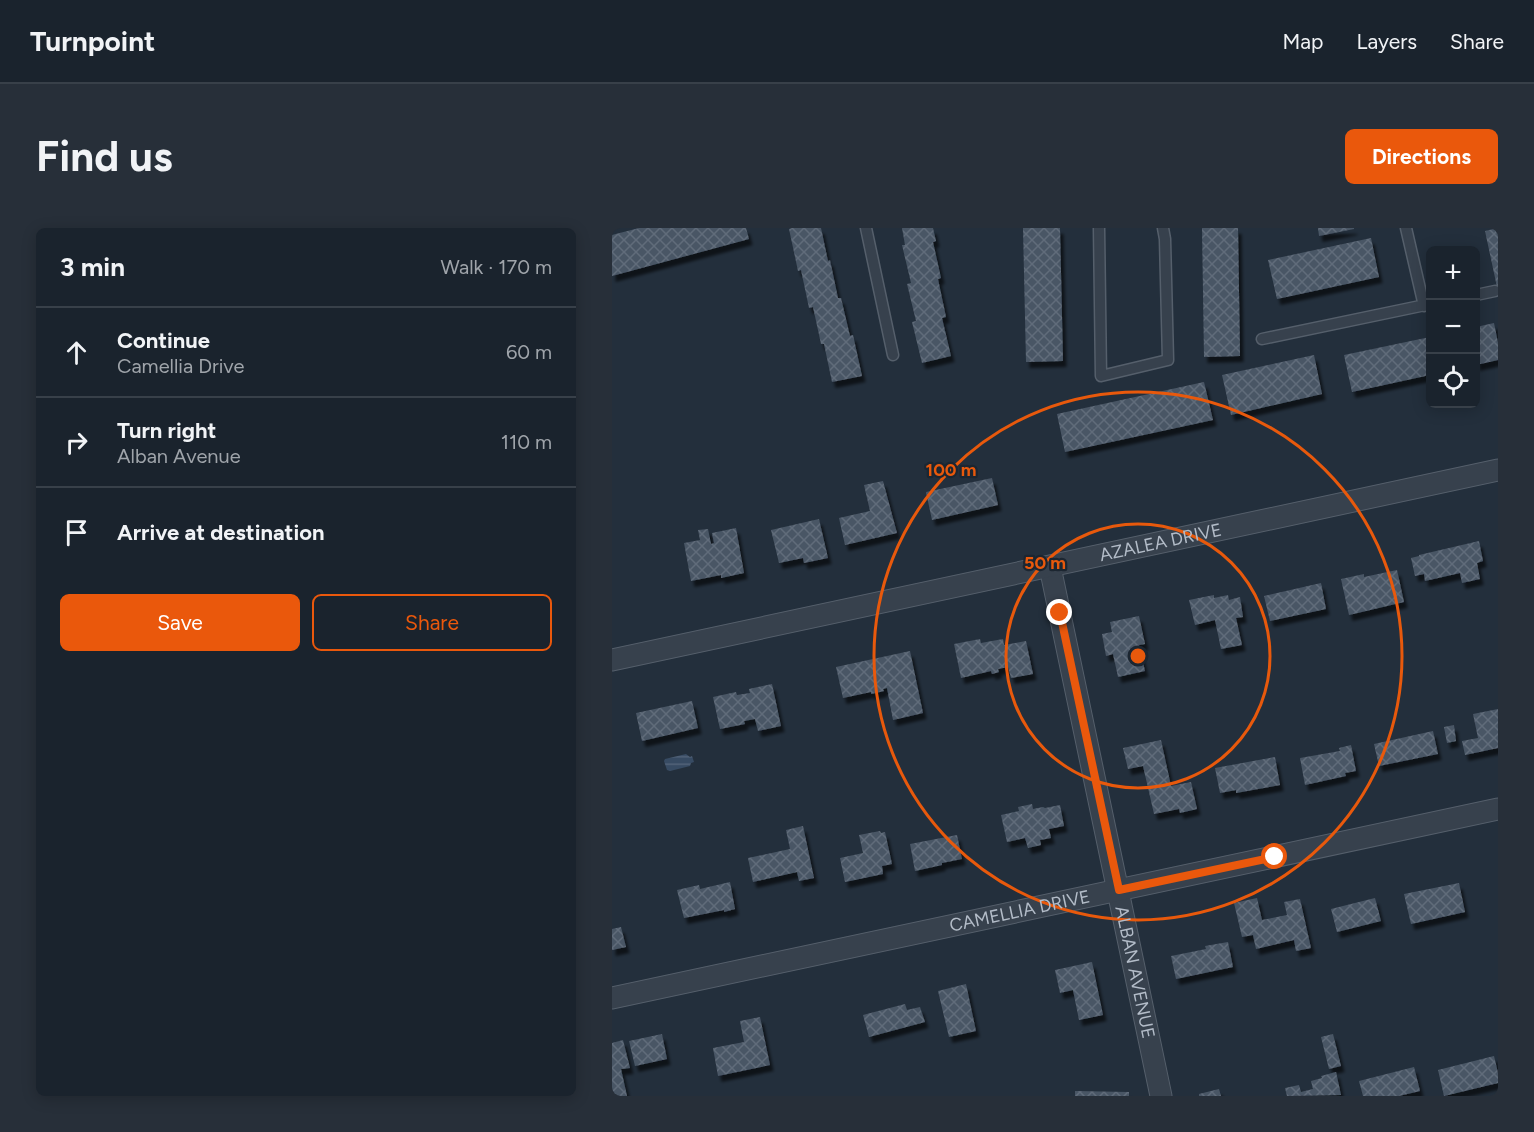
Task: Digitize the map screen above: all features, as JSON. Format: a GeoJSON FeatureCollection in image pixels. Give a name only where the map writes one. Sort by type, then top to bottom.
{"type":"FeatureCollection","features":[{"type":"Feature","properties":{"kind":"street","name":"AZALEA DRIVE"},"geometry":{"type":"LineString","coordinates":[[612,660],[1498,470]]}},
{"type":"Feature","properties":{"kind":"street","name":"ALBAN AVENUE"},"geometry":{"type":"LineString","coordinates":[[1050,567],[1161,1096]]}},
{"type":"Feature","properties":{"kind":"street","name":"CAMELLIA DRIVE"},"geometry":{"type":"LineString","coordinates":[[612,998],[1498,809]]}},
{"type":"Feature","properties":{"kind":"lane"},"geometry":{"type":"LineString","coordinates":[[866,228],[893,355]]}},
{"type":"Feature","properties":{"kind":"lane"},"geometry":{"type":"LineString","coordinates":[[1099,228],[1101,376],[1168,360],[1163,228]]}},
{"type":"Feature","properties":{"kind":"lane"},"geometry":{"type":"LineString","coordinates":[[1406,228],[1426,301]]}},
{"type":"Feature","properties":{"kind":"lane"},"geometry":{"type":"LineString","coordinates":[[1480,294],[1495,291]]}},
{"type":"Feature","properties":{"kind":"lane"},"geometry":{"type":"LineString","coordinates":[[1262,339],[1426,305]]}},
{"type":"Feature","properties":{"kind":"water"},"geometry":{"type":"Polygon","coordinates":[[[686,754],[692,756],[694,762],[690,766],[667,770],[665,759],[686,754]]]}},
{"type":"Feature","properties":{"kind":"building"},"geometry":{"type":"Polygon","coordinates":[[[639,228],[746,228],[749,239],[612,276],[612,235],[639,228]]]}},
{"type":"Feature","properties":{"kind":"building"},"geometry":{"type":"Polygon","coordinates":[[[821,228],[838,298],[841,298],[850,336],[853,335],[862,376],[832,382],[813,307],[809,308],[801,270],[798,271],[789,229],[821,228]]]}},
{"type":"Feature","properties":{"kind":"building"},"geometry":{"type":"Polygon","coordinates":[[[902,228],[933,228],[936,241],[933,242],[941,278],[938,279],[946,317],[942,318],[951,356],[922,363],[912,322],[916,321],[907,284],[911,283],[902,245],[905,245],[902,228]]]}},
{"type":"Feature","properties":{"kind":"building"},"geometry":{"type":"Polygon","coordinates":[[[1023,228],[1060,228],[1063,361],[1026,362],[1023,228]]]}},
{"type":"Feature","properties":{"kind":"building"},"geometry":{"type":"Polygon","coordinates":[[[1202,228],[1238,228],[1240,356],[1204,357],[1202,228]]]}},
{"type":"Feature","properties":{"kind":"building"},"geometry":{"type":"Polygon","coordinates":[[[1318,228],[1354,228],[1354,229],[1319,236],[1318,228]]]}},
{"type":"Feature","properties":{"kind":"building"},"geometry":{"type":"Polygon","coordinates":[[[1498,228],[1498,287],[1497,287],[1485,231],[1498,228]]]}},
{"type":"Feature","properties":{"kind":"building"},"geometry":{"type":"Polygon","coordinates":[[[1371,238],[1379,277],[1277,299],[1268,260],[1371,238]]]}},
{"type":"Feature","properties":{"kind":"building"},"geometry":{"type":"Polygon","coordinates":[[[1494,323],[1498,343],[1498,360],[1480,364],[1480,326],[1494,323]]]}},
{"type":"Feature","properties":{"kind":"building"},"geometry":{"type":"Polygon","coordinates":[[[1426,338],[1426,376],[1352,392],[1344,355],[1426,338]]]}},
{"type":"Feature","properties":{"kind":"building"},"geometry":{"type":"Polygon","coordinates":[[[1314,355],[1322,394],[1231,415],[1222,375],[1314,355]]]}},
{"type":"Feature","properties":{"kind":"building"},"geometry":{"type":"Polygon","coordinates":[[[1204,382],[1213,420],[1065,452],[1057,414],[1204,382]]]}},
{"type":"Feature","properties":{"kind":"building"},"geometry":{"type":"Polygon","coordinates":[[[992,478],[998,505],[932,520],[926,492],[992,478]]]}},
{"type":"Feature","properties":{"kind":"building"},"geometry":{"type":"Polygon","coordinates":[[[883,481],[897,533],[845,545],[839,518],[870,511],[864,485],[883,481]]]}},
{"type":"Feature","properties":{"kind":"building"},"geometry":{"type":"Polygon","coordinates":[[[819,519],[828,558],[804,563],[803,558],[779,563],[771,530],[819,519]]]}},
{"type":"Feature","properties":{"kind":"building"},"geometry":{"type":"Polygon","coordinates":[[[736,528],[744,573],[691,581],[684,543],[700,540],[698,530],[708,529],[711,544],[714,543],[712,533],[736,528]]]}},
{"type":"Feature","properties":{"kind":"building"},"geometry":{"type":"Polygon","coordinates":[[[1479,541],[1483,561],[1477,563],[1480,579],[1462,583],[1460,573],[1425,581],[1424,574],[1415,576],[1411,558],[1479,541]]]}},
{"type":"Feature","properties":{"kind":"building"},"geometry":{"type":"Polygon","coordinates":[[[1397,570],[1404,602],[1349,615],[1341,579],[1397,570]]]}},
{"type":"Feature","properties":{"kind":"building"},"geometry":{"type":"Polygon","coordinates":[[[1321,583],[1326,609],[1270,621],[1264,596],[1321,583]]]}},
{"type":"Feature","properties":{"kind":"building"},"geometry":{"type":"Polygon","coordinates":[[[1214,595],[1214,598],[1228,595],[1229,600],[1240,597],[1243,617],[1236,618],[1242,645],[1221,649],[1215,620],[1195,625],[1189,600],[1214,595]]]}},
{"type":"Feature","properties":{"kind":"building"},"geometry":{"type":"Polygon","coordinates":[[[1139,616],[1145,644],[1139,645],[1145,671],[1118,677],[1113,654],[1106,656],[1102,634],[1112,632],[1110,622],[1139,616]]]}},
{"type":"Feature","properties":{"kind":"building"},"geometry":{"type":"Polygon","coordinates":[[[980,639],[981,643],[1003,639],[1004,645],[1026,641],[1033,674],[1011,678],[1008,667],[998,669],[999,672],[992,674],[991,671],[961,678],[954,644],[980,639]]]}},
{"type":"Feature","properties":{"kind":"building"},"geometry":{"type":"Polygon","coordinates":[[[910,651],[923,713],[893,720],[887,688],[871,694],[871,692],[843,698],[836,667],[910,651]]]}},
{"type":"Feature","properties":{"kind":"building"},"geometry":{"type":"Polygon","coordinates":[[[772,684],[781,726],[758,731],[755,719],[744,721],[745,724],[720,729],[713,697],[736,692],[737,695],[750,693],[749,689],[772,684]]]}},
{"type":"Feature","properties":{"kind":"building"},"geometry":{"type":"Polygon","coordinates":[[[692,701],[698,728],[642,741],[636,713],[692,701]]]}},
{"type":"Feature","properties":{"kind":"building"},"geometry":{"type":"Polygon","coordinates":[[[1498,709],[1498,748],[1465,755],[1462,741],[1478,738],[1473,714],[1498,709]]]}},
{"type":"Feature","properties":{"kind":"building"},"geometry":{"type":"Polygon","coordinates":[[[1454,725],[1456,741],[1447,743],[1444,727],[1454,725]]]}},
{"type":"Feature","properties":{"kind":"building"},"geometry":{"type":"Polygon","coordinates":[[[1433,731],[1438,754],[1379,766],[1374,744],[1433,731]]]}},
{"type":"Feature","properties":{"kind":"building"},"geometry":{"type":"Polygon","coordinates":[[[1161,740],[1171,786],[1191,782],[1197,809],[1180,813],[1179,809],[1154,814],[1143,766],[1128,769],[1123,748],[1161,740]]]}},
{"type":"Feature","properties":{"kind":"building"},"geometry":{"type":"Polygon","coordinates":[[[1351,745],[1356,771],[1345,773],[1346,776],[1305,785],[1300,758],[1340,751],[1339,748],[1351,745]]]}},
{"type":"Feature","properties":{"kind":"building"},"geometry":{"type":"Polygon","coordinates":[[[1275,757],[1280,785],[1236,793],[1236,790],[1220,793],[1215,768],[1275,757]]]}},
{"type":"Feature","properties":{"kind":"building"},"geometry":{"type":"Polygon","coordinates":[[[1032,804],[1033,809],[1060,805],[1064,826],[1049,829],[1051,838],[1040,840],[1041,845],[1028,848],[1025,838],[1007,842],[1001,815],[1019,811],[1018,807],[1032,804]]]}},
{"type":"Feature","properties":{"kind":"building"},"geometry":{"type":"Polygon","coordinates":[[[803,826],[814,878],[799,881],[797,872],[753,882],[748,858],[790,849],[786,830],[803,826]]]}},
{"type":"Feature","properties":{"kind":"building"},"geometry":{"type":"Polygon","coordinates":[[[885,832],[892,864],[882,866],[883,874],[845,882],[840,858],[863,853],[859,835],[885,832]]]}},
{"type":"Feature","properties":{"kind":"building"},"geometry":{"type":"Polygon","coordinates":[[[957,835],[962,859],[915,871],[910,844],[957,835]]]}},
{"type":"Feature","properties":{"kind":"building"},"geometry":{"type":"Polygon","coordinates":[[[730,882],[735,909],[684,918],[677,890],[699,885],[700,889],[730,882]]]}},
{"type":"Feature","properties":{"kind":"building"},"geometry":{"type":"Polygon","coordinates":[[[1459,883],[1465,912],[1411,924],[1404,894],[1459,883]]]}},
{"type":"Feature","properties":{"kind":"building"},"geometry":{"type":"Polygon","coordinates":[[[1257,898],[1262,920],[1287,915],[1284,902],[1300,899],[1311,948],[1296,951],[1294,940],[1256,949],[1253,935],[1242,937],[1234,903],[1257,898]]]}},
{"type":"Feature","properties":{"kind":"building"},"geometry":{"type":"Polygon","coordinates":[[[1375,898],[1381,921],[1337,932],[1331,909],[1375,898]]]}},
{"type":"Feature","properties":{"kind":"building"},"geometry":{"type":"Polygon","coordinates":[[[621,927],[626,947],[612,950],[612,929],[621,927]]]}},
{"type":"Feature","properties":{"kind":"building"},"geometry":{"type":"Polygon","coordinates":[[[1228,942],[1233,967],[1176,979],[1171,956],[1228,942]]]}},
{"type":"Feature","properties":{"kind":"building"},"geometry":{"type":"Polygon","coordinates":[[[1092,962],[1103,1015],[1079,1020],[1073,990],[1060,993],[1055,970],[1092,962]]]}},
{"type":"Feature","properties":{"kind":"building"},"geometry":{"type":"Polygon","coordinates":[[[966,984],[976,1031],[949,1037],[938,991],[966,984]]]}},
{"type":"Feature","properties":{"kind":"building"},"geometry":{"type":"Polygon","coordinates":[[[905,1004],[907,1010],[920,1007],[925,1022],[869,1037],[863,1015],[905,1004]]]}},
{"type":"Feature","properties":{"kind":"building"},"geometry":{"type":"Polygon","coordinates":[[[760,1017],[770,1065],[718,1076],[713,1048],[744,1042],[740,1021],[760,1017]]]}},
{"type":"Feature","properties":{"kind":"building"},"geometry":{"type":"Polygon","coordinates":[[[662,1034],[667,1059],[635,1066],[629,1041],[662,1034]]]}},
{"type":"Feature","properties":{"kind":"building"},"geometry":{"type":"Polygon","coordinates":[[[1333,1034],[1341,1066],[1329,1069],[1321,1037],[1333,1034]]]}},
{"type":"Feature","properties":{"kind":"building"},"geometry":{"type":"Polygon","coordinates":[[[623,1040],[630,1068],[621,1069],[627,1096],[612,1096],[612,1043],[623,1040]]]}},
{"type":"Feature","properties":{"kind":"building"},"geometry":{"type":"Polygon","coordinates":[[[1494,1056],[1498,1083],[1444,1096],[1438,1070],[1494,1056]]]}},
{"type":"Feature","properties":{"kind":"building"},"geometry":{"type":"Polygon","coordinates":[[[1414,1067],[1420,1091],[1399,1096],[1363,1096],[1359,1081],[1414,1067]]]}},
{"type":"Feature","properties":{"kind":"building"},"geometry":{"type":"Polygon","coordinates":[[[1336,1072],[1341,1095],[1287,1096],[1285,1088],[1299,1085],[1301,1092],[1313,1089],[1311,1081],[1336,1072]]]}},
{"type":"Feature","properties":{"kind":"building"},"geometry":{"type":"Polygon","coordinates":[[[1219,1089],[1221,1096],[1199,1096],[1199,1094],[1219,1089]]]}},
{"type":"Feature","properties":{"kind":"building"},"geometry":{"type":"Polygon","coordinates":[[[1075,1091],[1129,1092],[1129,1096],[1075,1096],[1075,1091]]]}},
{"type":"Feature","properties":{"kind":"route"},"geometry":{"type":"LineString","coordinates":[[1060,613],[1119,890],[1275,857]]}}]}
